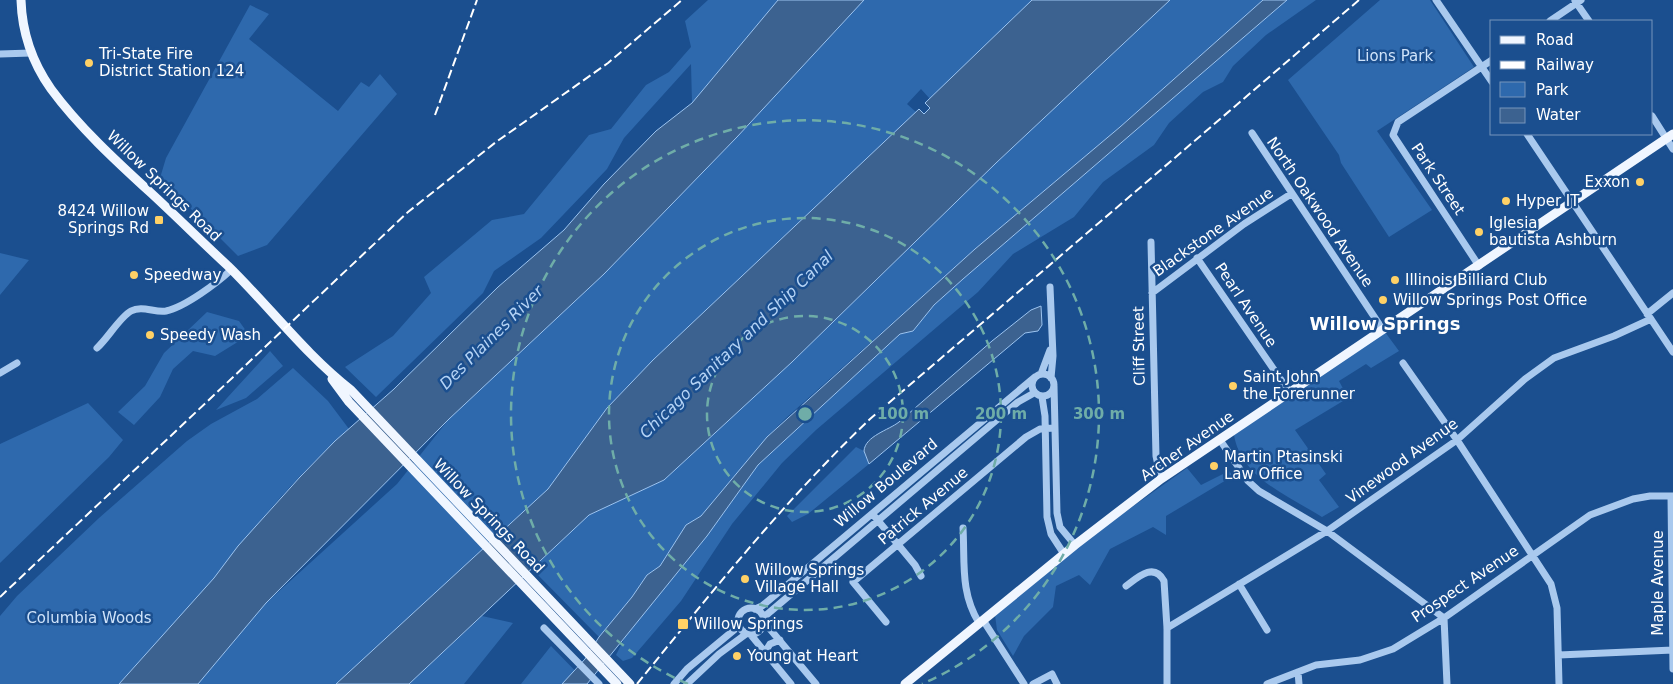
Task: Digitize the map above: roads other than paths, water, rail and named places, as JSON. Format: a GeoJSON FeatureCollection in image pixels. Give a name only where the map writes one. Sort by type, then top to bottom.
{"type":"FeatureCollection","features":[{"type":"Feature","properties":{"kind":"main road","name":"Willow Springs Road"},"geometry":{"type":"LineString","coordinates":[[21,0],[24,28],[31,53],[52,90],[78,120],[231,270],[630,684]]}},
{"type":"Feature","properties":{"kind":"main road","name":"Archer Avenue"},"geometry":{"type":"LineString","coordinates":[[904,684],[1075,545],[1161,479],[1670,136]]}},
{"type":"Feature","properties":{"kind":"main road","name":"Willow Springs Road"},"geometry":{"type":"LineString","coordinates":[[348,393],[617,684]]}},
{"type":"Feature","properties":{"kind":"street"},"geometry":{"type":"LineString","coordinates":[[1436,0],[1490,79]]}},
{"type":"Feature","properties":{"kind":"street"},"geometry":{"type":"LineString","coordinates":[[1551,20],[1577,1],[1587,20]]}},
{"type":"Feature","properties":{"kind":"street"},"geometry":{"type":"LineString","coordinates":[[0,54],[31,53]]}},
{"type":"Feature","properties":{"kind":"street"},"geometry":{"type":"LineString","coordinates":[[1481,67],[1490,61]]}},
{"type":"Feature","properties":{"kind":"street","name":"Park Street"},"geometry":{"type":"LineString","coordinates":[[1479,266],[1397,143],[1394,130],[1398,122],[1481,67]]}},
{"type":"Feature","properties":{"kind":"street"},"geometry":{"type":"LineString","coordinates":[[1653,117],[1670,136],[1673,149]]}},
{"type":"Feature","properties":{"kind":"street","name":"North Oakwood Avenue"},"geometry":{"type":"LineString","coordinates":[[1252,133],[1383,330]]}},
{"type":"Feature","properties":{"kind":"street"},"geometry":{"type":"LineString","coordinates":[[1528,135],[1673,352]]}},
{"type":"Feature","properties":{"kind":"street","name":"Blackstone Avenue"},"geometry":{"type":"LineString","coordinates":[[1152,293],[1197,258],[1291,194]]}},
{"type":"Feature","properties":{"kind":"street","name":"Cliff Street"},"geometry":{"type":"LineString","coordinates":[[1151,242],[1156,456],[1161,479]]}},
{"type":"Feature","properties":{"kind":"street","name":"Pearl Avenue"},"geometry":{"type":"LineString","coordinates":[[1197,258],[1290,393]]}},
{"type":"Feature","properties":{"kind":"street"},"geometry":{"type":"LineString","coordinates":[[97,348],[131,311],[139,309],[159,312],[169,310],[215,285],[231,270]]}},
{"type":"Feature","properties":{"kind":"street"},"geometry":{"type":"LineString","coordinates":[[1050,288],[1053,362],[1051,378],[1054,386],[1058,521],[1064,533],[1075,545]]}},
{"type":"Feature","properties":{"kind":"street","name":"Vinewood Avenue"},"geometry":{"type":"LineString","coordinates":[[1167,628],[1327,531],[1457,440],[1525,379],[1554,358],[1614,336],[1649,317],[1673,293]]}},
{"type":"Feature","properties":{"kind":"street"},"geometry":{"type":"LineString","coordinates":[[1051,347],[1031,387],[1034,393],[1042,397],[1049,395],[1054,386]]}},
{"type":"Feature","properties":{"kind":"street"},"geometry":{"type":"LineString","coordinates":[[0,373],[17,363]]}},
{"type":"Feature","properties":{"kind":"street"},"geometry":{"type":"LineString","coordinates":[[1403,363],[1534,555],[1555,595],[1559,684]]}},
{"type":"Feature","properties":{"kind":"street"},"geometry":{"type":"LineString","coordinates":[[1038,376],[1051,378]]}},
{"type":"Feature","properties":{"kind":"street","name":"Willow Boulevard"},"geometry":{"type":"LineString","coordinates":[[755,609],[762,606],[1038,376]]}},
{"type":"Feature","properties":{"kind":"street","name":"Willow Boulevard"},"geometry":{"type":"LineString","coordinates":[[764,619],[1018,402],[1034,393]]}},
{"type":"Feature","properties":{"kind":"street"},"geometry":{"type":"LineString","coordinates":[[1042,397],[1045,428],[1047,517],[1051,534],[1064,554]]}},
{"type":"Feature","properties":{"kind":"street","name":"Patrick Avenue"},"geometry":{"type":"LineString","coordinates":[[886,622],[853,582],[1026,437],[1034,431],[1054,428]]}},
{"type":"Feature","properties":{"kind":"street"},"geometry":{"type":"LineString","coordinates":[[1220,440],[1248,481],[1259,491],[1327,531],[1444,618],[1447,684]]}},
{"type":"Feature","properties":{"kind":"street","name":"Prospect Avenue"},"geometry":{"type":"LineString","coordinates":[[1267,684],[1316,665],[1360,660],[1393,649],[1444,618],[1590,515],[1633,499],[1650,496],[1672,496]]}},
{"type":"Feature","properties":{"kind":"street","name":"Maple Avenue"},"geometry":{"type":"LineString","coordinates":[[1672,496],[1673,669]]}},
{"type":"Feature","properties":{"kind":"street"},"geometry":{"type":"LineString","coordinates":[[871,514],[921,576]]}},
{"type":"Feature","properties":{"kind":"street"},"geometry":{"type":"LineString","coordinates":[[964,528],[965,592],[969,604],[1024,684]]}},
{"type":"Feature","properties":{"kind":"street"},"geometry":{"type":"LineString","coordinates":[[1126,586],[1145,572],[1151,571],[1161,576],[1164,581],[1167,628],[1167,684]]}},
{"type":"Feature","properties":{"kind":"street"},"geometry":{"type":"LineString","coordinates":[[1239,584],[1267,630]]}},
{"type":"Feature","properties":{"kind":"street"},"geometry":{"type":"LineString","coordinates":[[674,684],[687,669],[734,630],[742,611],[755,609],[816,684]]}},
{"type":"Feature","properties":{"kind":"street"},"geometry":{"type":"LineString","coordinates":[[687,684],[719,654],[749,634],[762,629],[764,619]]}},
{"type":"Feature","properties":{"kind":"street"},"geometry":{"type":"LineString","coordinates":[[738,624],[765,652],[790,684]]}},
{"type":"Feature","properties":{"kind":"street"},"geometry":{"type":"LineString","coordinates":[[544,628],[599,684]]}},
{"type":"Feature","properties":{"kind":"street"},"geometry":{"type":"LineString","coordinates":[[765,652],[770,644],[780,640]]}},
{"type":"Feature","properties":{"kind":"street"},"geometry":{"type":"LineString","coordinates":[[1559,655],[1673,650]]}},
{"type":"Feature","properties":{"kind":"street"},"geometry":{"type":"LineString","coordinates":[[1298,672],[1299,684]]}},
{"type":"Feature","properties":{"kind":"street"},"geometry":{"type":"LineString","coordinates":[[1033,684],[1052,674],[1057,684]]}},
{"type":"Feature","properties":{"kind":"water","name":"Des Plaines River"},"geometry":{"type":"Polygon","coordinates":[[[778,0],[864,0],[737,137],[604,274],[449,419],[266,603],[198,684],[119,684],[214,578],[238,546],[300,477],[335,441],[394,389],[498,287],[564,230],[604,184],[656,131],[692,103],[778,0]]]}},
{"type":"Feature","properties":{"kind":"water","name":"Chicago Sanitary and Ship Canal"},"geometry":{"type":"Polygon","coordinates":[[[1032,0],[1170,0],[996,163],[792,362],[664,480],[589,515],[409,684],[336,684],[548,489],[607,408],[653,360],[919,109],[924,114],[930,108],[925,103],[1032,0]]]}},
{"type":"Feature","properties":{"kind":"water"},"geometry":{"type":"Polygon","coordinates":[[[1263,0],[1287,0],[963,279],[934,305],[913,331],[900,334],[758,465],[707,536],[587,684],[562,684],[585,659],[599,637],[632,597],[647,575],[660,566],[686,525],[701,516],[767,437],[975,249],[1120,127],[1263,0]]]}},
{"type":"Feature","properties":{"kind":"water"},"geometry":{"type":"Polygon","coordinates":[[[1041,306],[1042,325],[1038,331],[1025,333],[869,464],[864,451],[868,441],[899,422],[992,341],[1031,310],[1041,306]]]}},
{"type":"Feature","properties":{"kind":"railway"},"geometry":{"type":"LineString","coordinates":[[435,115],[477,0]]}},
{"type":"Feature","properties":{"kind":"railway"},"geometry":{"type":"LineString","coordinates":[[0,597],[408,212],[496,142],[608,63],[682,0]]}},
{"type":"Feature","properties":{"kind":"railway"},"geometry":{"type":"LineString","coordinates":[[637,684],[778,515],[838,450],[870,419],[1359,0]]}},
{"type":"Feature","properties":{"kind":"place","name":"Tri-State Fire District Station 124"},"geometry":{"type":"Point","coordinates":[89,63]}},
{"type":"Feature","properties":{"kind":"place","name":"Exxon"},"geometry":{"type":"Point","coordinates":[1640,182]}},
{"type":"Feature","properties":{"kind":"place","name":"Hyper IT"},"geometry":{"type":"Point","coordinates":[1506,201]}},
{"type":"Feature","properties":{"kind":"place","name":"8424 Willow Springs Rd"},"geometry":{"type":"Point","coordinates":[159,220]}},
{"type":"Feature","properties":{"kind":"place","name":"Iglesia bautista Ashburn"},"geometry":{"type":"Point","coordinates":[1479,232]}},
{"type":"Feature","properties":{"kind":"place","name":"Speedway"},"geometry":{"type":"Point","coordinates":[134,275]}},
{"type":"Feature","properties":{"kind":"place","name":"Illinois Billiard Club"},"geometry":{"type":"Point","coordinates":[1395,280]}},
{"type":"Feature","properties":{"kind":"place","name":"Willow Springs Post Office"},"geometry":{"type":"Point","coordinates":[1383,300]}},
{"type":"Feature","properties":{"kind":"place","name":"Speedy Wash"},"geometry":{"type":"Point","coordinates":[150,335]}},
{"type":"Feature","properties":{"kind":"place","name":"Saint John the Forerunner"},"geometry":{"type":"Point","coordinates":[1233,386]}},
{"type":"Feature","properties":{"kind":"place","name":"Martin Ptasinski Law Office"},"geometry":{"type":"Point","coordinates":[1214,466]}},
{"type":"Feature","properties":{"kind":"place","name":"Willow Springs Village Hall"},"geometry":{"type":"Point","coordinates":[745,579]}},
{"type":"Feature","properties":{"kind":"place","name":"Willow Springs"},"geometry":{"type":"Point","coordinates":[683,624]}},
{"type":"Feature","properties":{"kind":"place","name":"Young at Heart"},"geometry":{"type":"Point","coordinates":[737,656]}},
{"type":"Feature","properties":{"kind":"district","name":"Willow Springs"},"geometry":{"type":"Point","coordinates":[1385,324]}},
{"type":"Feature","properties":{"kind":"park label","name":"Lions Park"},"geometry":{"type":"Point","coordinates":[1395,56]}},
{"type":"Feature","properties":{"kind":"park label","name":"Columbia Woods"},"geometry":{"type":"Point","coordinates":[89,618]}}]}
